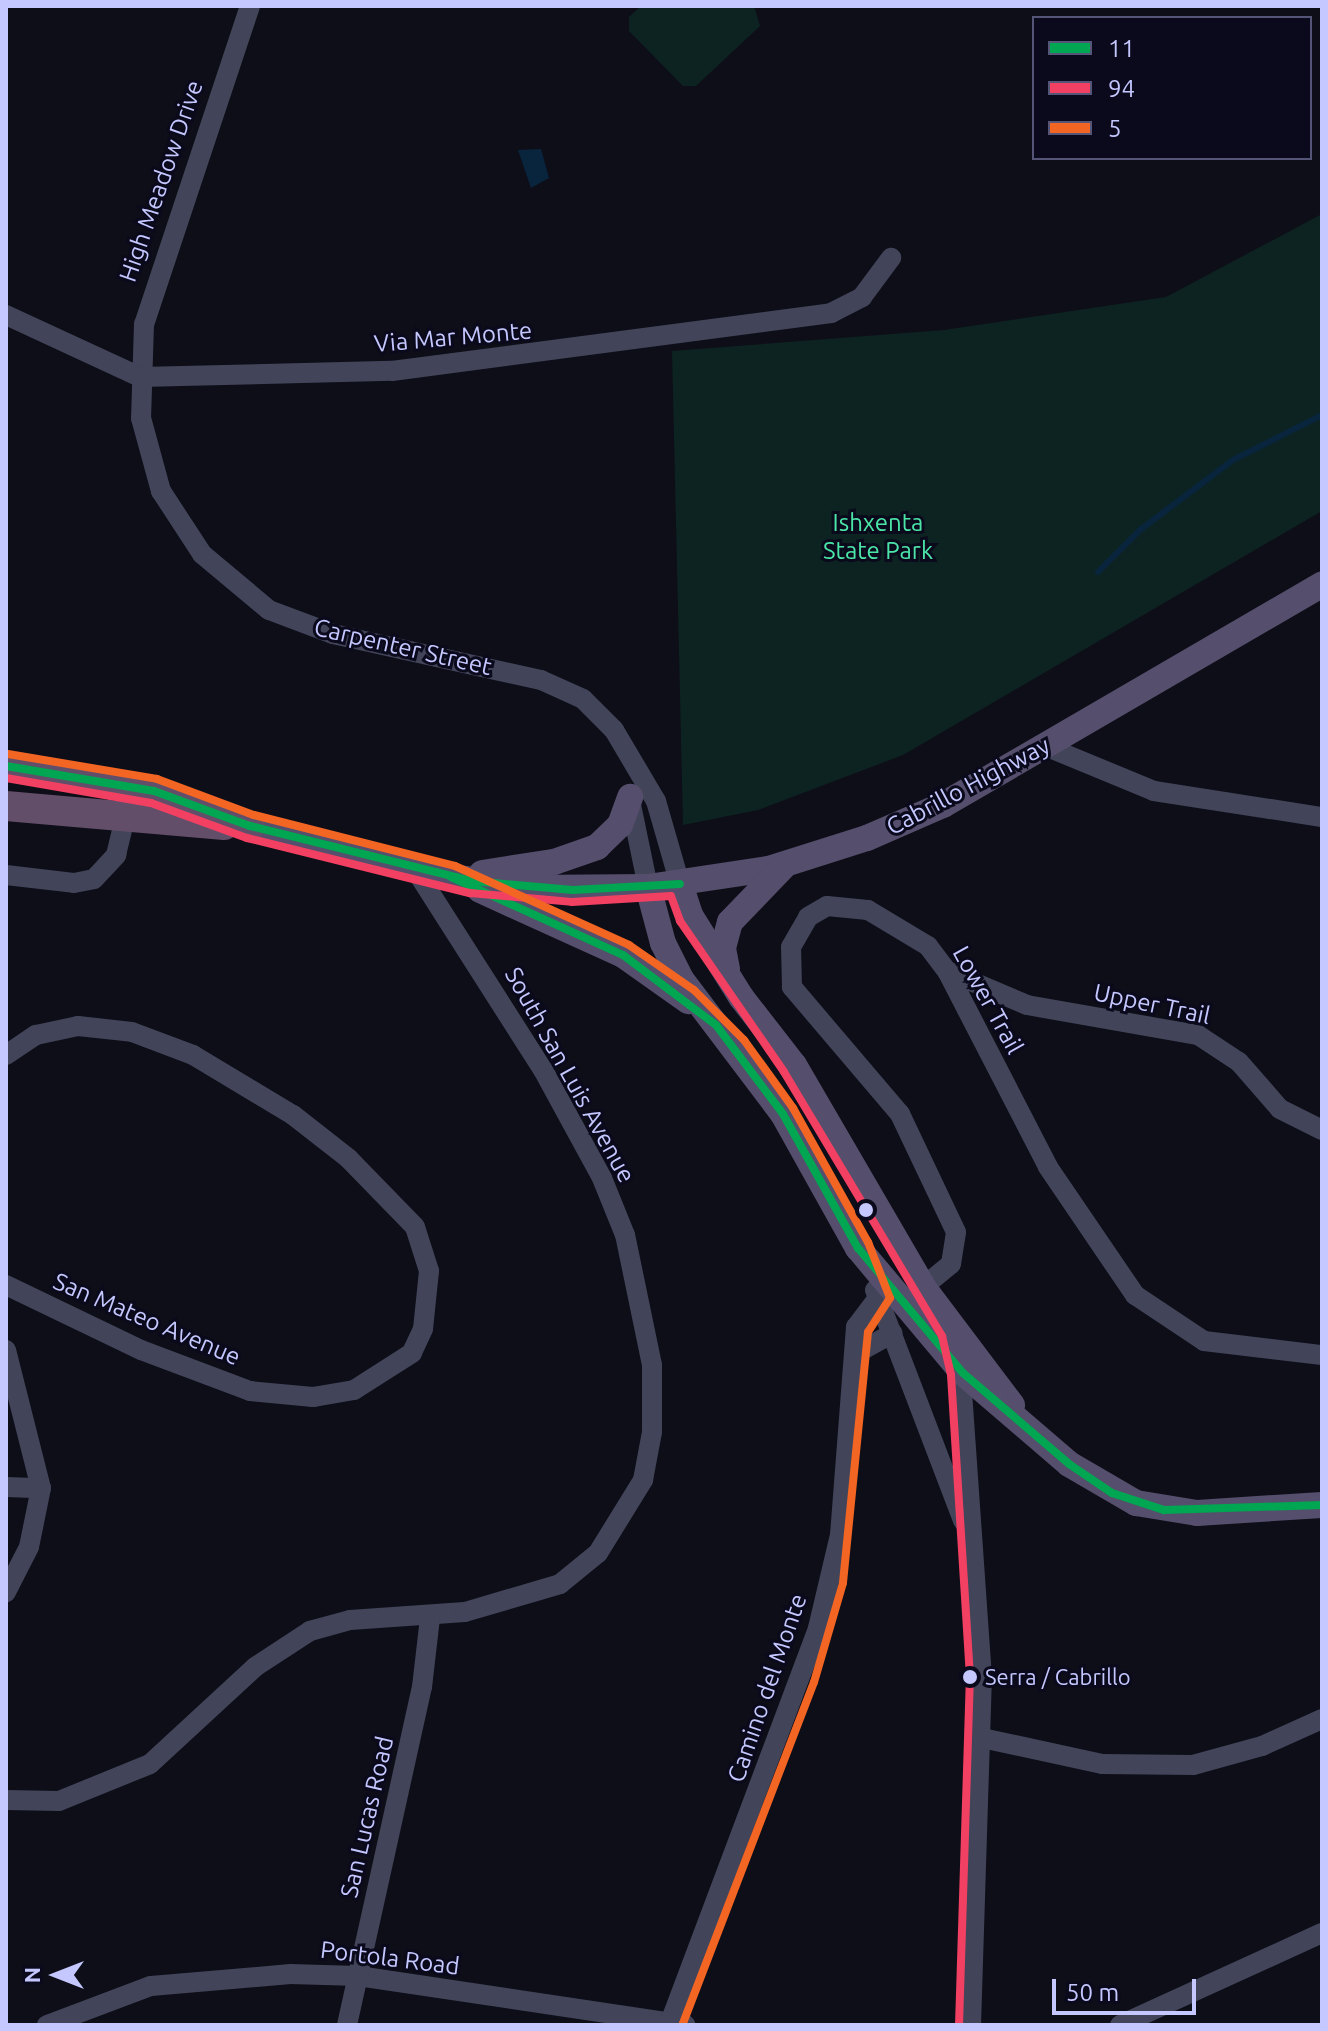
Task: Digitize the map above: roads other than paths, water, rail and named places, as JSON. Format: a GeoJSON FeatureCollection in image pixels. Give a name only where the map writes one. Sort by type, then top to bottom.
{"type":"FeatureCollection","features":[{"type":"Feature","properties":{"kind":"highway","name":"Cabrillo Highway"},"geometry":{"type":"LineString","coordinates":[[6,766],[154,791],[250,826]]}},
{"type":"Feature","properties":{"kind":"highway","name":"Cabrillo Highway"},"geometry":{"type":"LineString","coordinates":[[6,806],[250,826]]}},
{"type":"Feature","properties":{"kind":"main road","name":"Cabrillo Highway"},"geometry":{"type":"LineString","coordinates":[[250,826],[451,877],[552,889],[680,884],[789,863],[925,814],[1322,584]]}},
{"type":"Feature","properties":{"kind":"main road"},"geometry":{"type":"LineString","coordinates":[[451,877],[587,852],[616,830],[630,797]]}},
{"type":"Feature","properties":{"kind":"main road"},"geometry":{"type":"LineString","coordinates":[[741,997],[725,958],[726,931],[750,896],[789,863]]}},
{"type":"Feature","properties":{"kind":"main road"},"geometry":{"type":"LineString","coordinates":[[451,877],[623,955],[716,1025]]}},
{"type":"Feature","properties":{"kind":"main road","name":"Carpenter Street"},"geometry":{"type":"LineString","coordinates":[[680,884],[690,915],[741,997],[794,1065],[901,1296],[953,1331],[992,1373],[1028,1429]]}},
{"type":"Feature","properties":{"kind":"main road","name":"Carpenter Street"},"geometry":{"type":"LineString","coordinates":[[648,887],[668,954],[716,1025],[783,1114],[858,1248],[963,1373],[1028,1429],[1112,1493],[1164,1510],[1322,1505]]}},
{"type":"Feature","properties":{"kind":"street","name":"High Meadow Drive"},"geometry":{"type":"LineString","coordinates":[[140,377],[153,283],[250,6]]}},
{"type":"Feature","properties":{"kind":"street","name":"Via Mar Monte"},"geometry":{"type":"LineString","coordinates":[[6,315],[140,377],[407,369],[779,325],[848,308],[891,258]]}},
{"type":"Feature","properties":{"kind":"street","name":"Carpenter Street"},"geometry":{"type":"LineString","coordinates":[[140,377],[146,449],[161,491],[222,576],[269,610],[309,626],[569,691],[614,730],[665,825],[680,884]]}},
{"type":"Feature","properties":{"kind":"street"},"geometry":{"type":"LineString","coordinates":[[1045,746],[1154,791],[1321,816]]}},
{"type":"Feature","properties":{"kind":"street","name":"Carpenter Street"},"geometry":{"type":"LineString","coordinates":[[634,769],[630,797],[648,887]]}},
{"type":"Feature","properties":{"kind":"street"},"geometry":{"type":"LineString","coordinates":[[6,875],[74,883],[94,879],[116,855],[126,814]]}},
{"type":"Feature","properties":{"kind":"street","name":"South San Luis Avenue"},"geometry":{"type":"LineString","coordinates":[[6,1800],[59,1801],[150,1764],[255,1667],[310,1631],[350,1620],[430,1618],[537,1594],[581,1569],[629,1512],[643,1480],[654,1405],[634,1268],[602,1178],[543,1070],[415,869]]}},
{"type":"Feature","properties":{"kind":"street","name":"Lower Trail"},"geometry":{"type":"LineString","coordinates":[[901,1296],[951,1264],[955,1247],[940,1187],[900,1114],[801,1002],[788,969],[791,947],[808,917],[837,905],[888,918],[928,946],[947,971],[1048,1167],[1135,1295],[1204,1341],[1322,1355]]}},
{"type":"Feature","properties":{"kind":"street","name":"Upper Trail"},"geometry":{"type":"LineString","coordinates":[[947,971],[1027,1005],[1198,1035],[1233,1056],[1280,1109],[1322,1130]]}},
{"type":"Feature","properties":{"kind":"street","name":"San Mateo Avenue"},"geometry":{"type":"LineString","coordinates":[[6,1055],[36,1035],[78,1026],[132,1032],[193,1055],[293,1115],[348,1158],[415,1227],[429,1271],[423,1329],[412,1353],[354,1390],[313,1397],[250,1391],[141,1350],[6,1285]]}},
{"type":"Feature","properties":{"kind":"street"},"geometry":{"type":"LineString","coordinates":[[901,1296],[893,1333],[976,1563]]}},
{"type":"Feature","properties":{"kind":"street","name":"Camino del Monte"},"geometry":{"type":"LineString","coordinates":[[675,2023],[818,1628],[840,1535],[856,1327],[901,1296]]}},
{"type":"Feature","properties":{"kind":"street","name":"Carpenter Street"},"geometry":{"type":"LineString","coordinates":[[953,1331],[963,1373]]}},
{"type":"Feature","properties":{"kind":"street"},"geometry":{"type":"LineString","coordinates":[[855,1354],[893,1333]]}},
{"type":"Feature","properties":{"kind":"street"},"geometry":{"type":"LineString","coordinates":[[6,1350],[41,1488],[29,1547],[6,1592]]}},
{"type":"Feature","properties":{"kind":"street"},"geometry":{"type":"LineString","coordinates":[[963,1373],[976,1563],[982,1738],[971,2025]]}},
{"type":"Feature","properties":{"kind":"street"},"geometry":{"type":"LineString","coordinates":[[6,1487],[41,1488]]}},
{"type":"Feature","properties":{"kind":"street","name":"San Lucas Road"},"geometry":{"type":"LineString","coordinates":[[347,2025],[422,1687],[430,1618]]}},
{"type":"Feature","properties":{"kind":"street"},"geometry":{"type":"LineString","coordinates":[[982,1738],[1102,1764],[1193,1765],[1262,1746],[1322,1719]]}},
{"type":"Feature","properties":{"kind":"street"},"geometry":{"type":"LineString","coordinates":[[1120,2025],[1322,1933]]}},
{"type":"Feature","properties":{"kind":"street","name":"Portola Road"},"geometry":{"type":"LineString","coordinates":[[47,2025],[151,1986],[237,1976],[358,1976],[675,2023]]}},
{"type":"Feature","properties":{"kind":"water"},"geometry":{"type":"Polygon","coordinates":[[[541,149],[549,178],[531,188],[518,150],[541,149]]]}},
{"type":"Feature","properties":{"kind":"waterway"},"geometry":{"type":"LineString","coordinates":[[1098,572],[1140,530],[1233,460],[1322,415]]}},
{"type":"Feature","properties":{"kind":"place","name":"Serra / Cabrillo"},"geometry":{"type":"Point","coordinates":[970,1677]}},
{"type":"Feature","properties":{"kind":"park label","name":"Ishxenta State Park"},"geometry":{"type":"Point","coordinates":[878,537]}}]}
